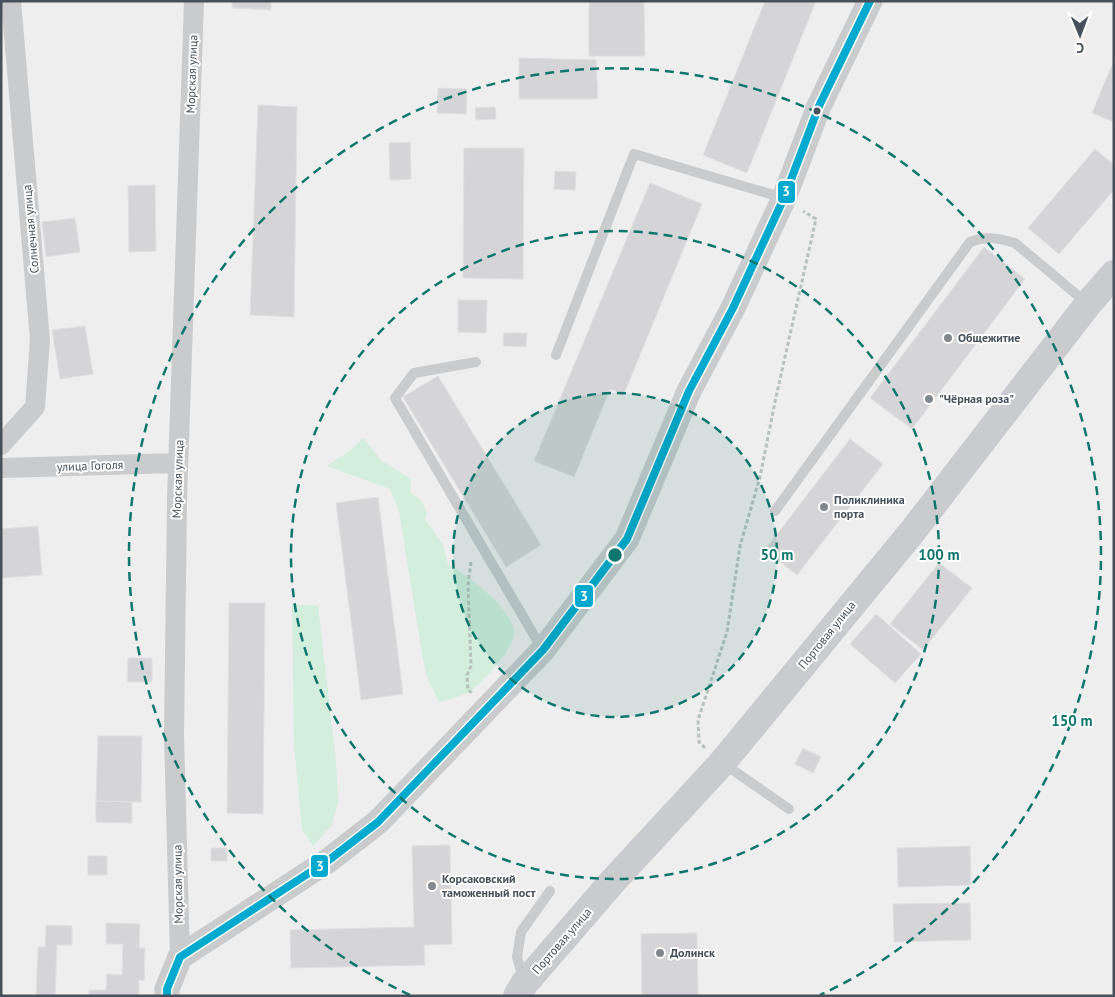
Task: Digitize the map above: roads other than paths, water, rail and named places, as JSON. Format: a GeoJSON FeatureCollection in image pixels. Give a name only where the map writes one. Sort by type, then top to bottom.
{"type":"FeatureCollection","features":[{"type":"Feature","properties":{"kind":"main road","name":"Портовая улица"},"geometry":{"type":"LineString","coordinates":[[518,992],[613,881],[722,763],[912,532],[1088,304],[1114,274]]}},
{"type":"Feature","properties":{"kind":"street","name":"Солнечная улица"},"geometry":{"type":"LineString","coordinates":[[1,445],[35,407],[40,340],[11,1]]}},
{"type":"Feature","properties":{"kind":"street","name":"Морская улица"},"geometry":{"type":"LineString","coordinates":[[180,957],[174,736],[178,464],[194,1]]}},
{"type":"Feature","properties":{"kind":"street"},"geometry":{"type":"LineString","coordinates":[[167,996],[166,989],[180,957],[329,860],[378,822],[543,650],[627,539],[689,392],[732,308],[784,198],[819,106],[870,1]]}},
{"type":"Feature","properties":{"kind":"street","name":"улица Гоголя"},"geometry":{"type":"LineString","coordinates":[[1,468],[178,464]]}},
{"type":"Feature","properties":{"kind":"lane"},"geometry":{"type":"LineString","coordinates":[[556,355],[634,154],[784,198]]}},
{"type":"Feature","properties":{"kind":"lane"},"geometry":{"type":"LineString","coordinates":[[775,511],[970,242],[984,237],[1001,238],[1015,243],[1088,304]]}},
{"type":"Feature","properties":{"kind":"lane"},"geometry":{"type":"LineString","coordinates":[[476,362],[414,373],[395,398],[543,650]]}},
{"type":"Feature","properties":{"kind":"lane"},"geometry":{"type":"LineString","coordinates":[[722,763],[789,809]]}},
{"type":"Feature","properties":{"kind":"lane"},"geometry":{"type":"LineString","coordinates":[[518,992],[517,957],[521,932],[550,891]]}},
{"type":"Feature","properties":{"kind":"place","name":"Общежитие"},"geometry":{"type":"Point","coordinates":[948,338]}},
{"type":"Feature","properties":{"kind":"place","name":"\"Чёрная роза\""},"geometry":{"type":"Point","coordinates":[929,399]}},
{"type":"Feature","properties":{"kind":"place","name":"Поликлиника порта"},"geometry":{"type":"Point","coordinates":[824,507]}},
{"type":"Feature","properties":{"kind":"place","name":"Корсаковский таможенный пост"},"geometry":{"type":"Point","coordinates":[432,886]}},
{"type":"Feature","properties":{"kind":"place","name":"Долинск"},"geometry":{"type":"Point","coordinates":[660,953]}}]}
